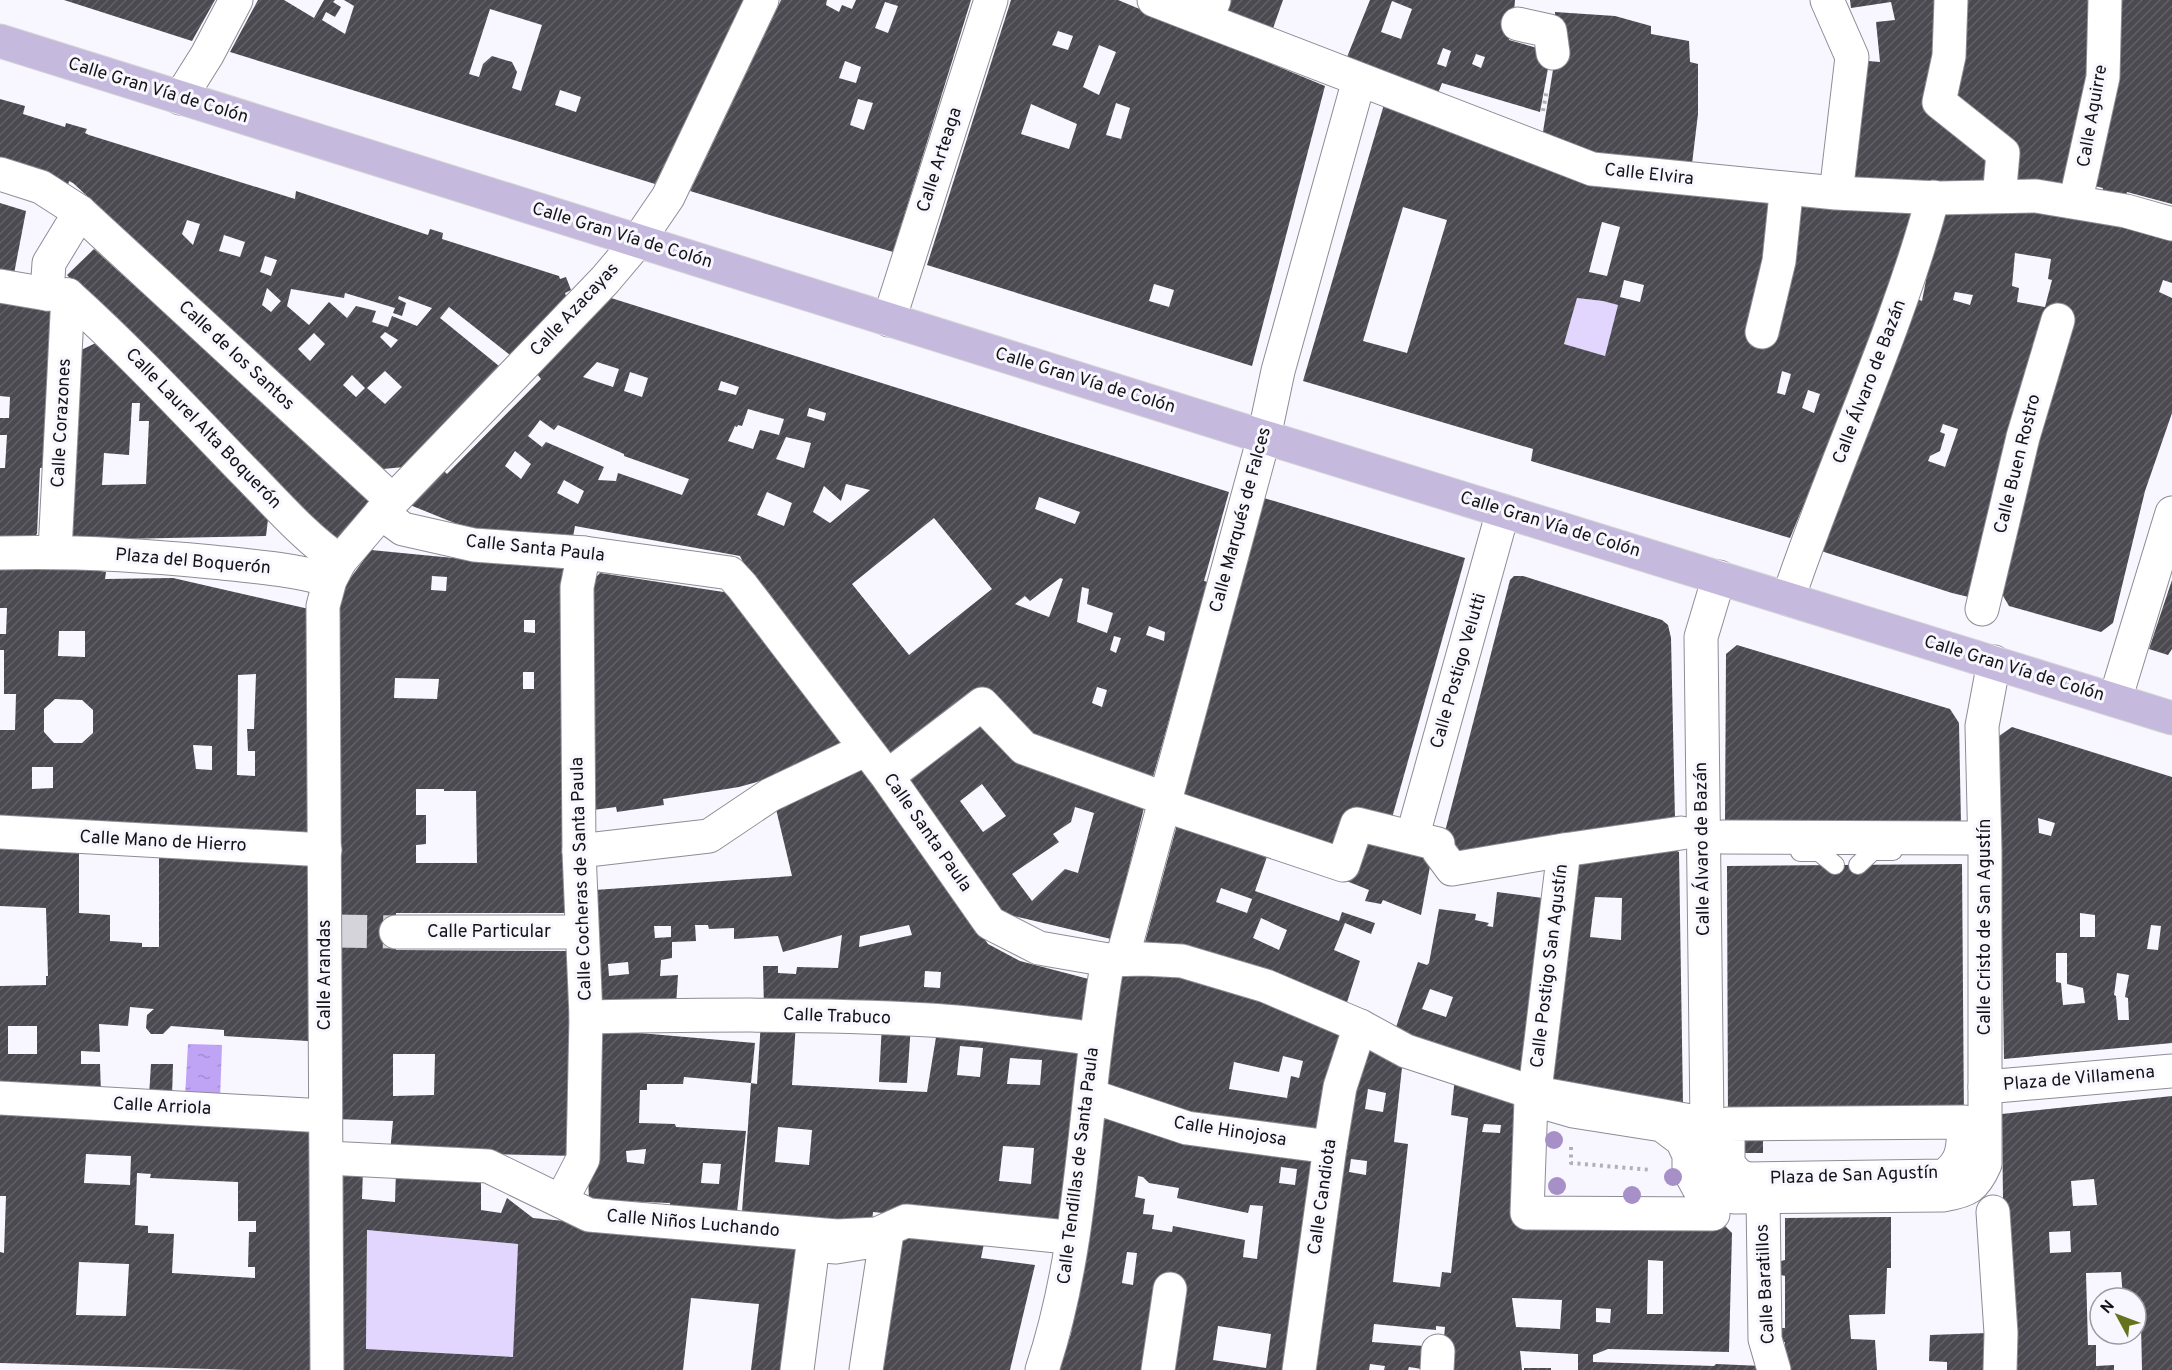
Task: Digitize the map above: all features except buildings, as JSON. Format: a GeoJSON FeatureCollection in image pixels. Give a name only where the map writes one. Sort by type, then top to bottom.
{"type":"FeatureCollection","features":[{"type":"Feature","properties":{"kind":"main road","name":"Calle Gran Vía de Colón"},"geometry":{"type":"LineString","coordinates":[[0,41],[638,242],[2172,718]]}},
{"type":"Feature","properties":{"kind":"street"},"geometry":{"type":"LineString","coordinates":[[180,98],[207,55],[236,0]]}},
{"type":"Feature","properties":{"kind":"street","name":"Calle Azacayas"},"geometry":{"type":"LineString","coordinates":[[335,570],[387,507],[638,242],[668,197],[762,0]]}},
{"type":"Feature","properties":{"kind":"street","name":"Calle Arteaga"},"geometry":{"type":"LineString","coordinates":[[889,320],[991,0]]}},
{"type":"Feature","properties":{"kind":"street","name":"Calle Elvira"},"geometry":{"type":"LineString","coordinates":[[1154,0],[1592,169],[1836,193],[1933,197],[2036,196],[2126,211],[2172,224]]}},
{"type":"Feature","properties":{"kind":"street"},"geometry":{"type":"LineString","coordinates":[[1827,0],[1852,57],[1837,185]]}},
{"type":"Feature","properties":{"kind":"street"},"geometry":{"type":"LineString","coordinates":[[1951,0],[1949,56],[1939,102],[2004,153],[2000,187]]}},
{"type":"Feature","properties":{"kind":"street","name":"Calle Aguirre"},"geometry":{"type":"LineString","coordinates":[[2078,195],[2103,77],[2104,0]]}},
{"type":"Feature","properties":{"kind":"street"},"geometry":{"type":"LineString","coordinates":[[1518,24],[1550,31],[1553,53]]}},
{"type":"Feature","properties":{"kind":"street","name":"Calle Marqués de Falces"},"geometry":{"type":"LineString","coordinates":[[1115,960],[1264,437],[1278,371],[1359,80]]}},
{"type":"Feature","properties":{"kind":"street","name":"Calle de los Santos"},"geometry":{"type":"LineString","coordinates":[[0,174],[41,187],[80,212],[387,507]]}},
{"type":"Feature","properties":{"kind":"street"},"geometry":{"type":"LineString","coordinates":[[1762,332],[1779,261],[1786,194]]}},
{"type":"Feature","properties":{"kind":"street","name":"Calle Álvaro de Bazán"},"geometry":{"type":"LineString","coordinates":[[1788,599],[1807,544],[1903,297],[1933,197]]}},
{"type":"Feature","properties":{"kind":"street","name":"Calle Corazones"},"geometry":{"type":"LineString","coordinates":[[55,551],[57,295],[49,263],[80,212]]}},
{"type":"Feature","properties":{"kind":"street"},"geometry":{"type":"LineString","coordinates":[[0,286],[57,295]]}},
{"type":"Feature","properties":{"kind":"street","name":"Calle Laurel Alta Boquerón"},"geometry":{"type":"LineString","coordinates":[[57,295],[110,333],[328,553],[335,570]]}},
{"type":"Feature","properties":{"kind":"street","name":"Calle Buen Rostro"},"geometry":{"type":"LineString","coordinates":[[1982,609],[2023,437],[2058,320]]}},
{"type":"Feature","properties":{"kind":"street","name":"Calle Santa Paula"},"geometry":{"type":"LineString","coordinates":[[387,507],[403,529],[474,545],[584,553],[730,573],[887,776],[990,923],[1039,948],[1115,960],[1182,961],[1266,986],[1360,1026],[1406,1051],[1531,1092],[1717,1124]]}},
{"type":"Feature","properties":{"kind":"street","name":"Calle Postigo Velutti"},"geometry":{"type":"LineString","coordinates":[[1413,834],[1503,511]]}},
{"type":"Feature","properties":{"kind":"street"},"geometry":{"type":"LineString","coordinates":[[2115,700],[2172,513]]}},
{"type":"Feature","properties":{"kind":"street","name":"Plaza del Boquerón"},"geometry":{"type":"LineString","coordinates":[[0,553],[55,551],[263,567],[335,570]]}},
{"type":"Feature","properties":{"kind":"street","name":"Calle Cocheras de Santa Paula"},"geometry":{"type":"LineString","coordinates":[[561,1201],[583,1159],[586,1017],[579,851],[577,587],[584,553]]}},
{"type":"Feature","properties":{"kind":"street","name":"Calle Arandas"},"geometry":{"type":"LineString","coordinates":[[327,1370],[323,606],[335,570]]}},
{"type":"Feature","properties":{"kind":"street","name":"Calle Álvaro de Bazán"},"geometry":{"type":"LineString","coordinates":[[1717,1124],[1702,841],[1701,637],[1719,577]]}},
{"type":"Feature","properties":{"kind":"street","name":"Calle Cristo de San Agustín"},"geometry":{"type":"LineString","coordinates":[[1969,1188],[1979,1178],[1985,1164],[1978,844],[1982,726],[1994,662]]}},
{"type":"Feature","properties":{"kind":"street"},"geometry":{"type":"LineString","coordinates":[[897,769],[982,704],[1024,748],[1343,866],[1357,824],[1413,834],[1438,844],[1438,850],[1452,870],[1564,850]]}},
{"type":"Feature","properties":{"kind":"street"},"geometry":{"type":"LineString","coordinates":[[579,851],[709,836],[770,795],[854,755]]}},
{"type":"Feature","properties":{"kind":"street","name":"Calle Mano de Hierro"},"geometry":{"type":"LineString","coordinates":[[0,832],[325,850]]}},
{"type":"Feature","properties":{"kind":"street","name":"Calle Postigo San Agustín"},"geometry":{"type":"LineString","coordinates":[[1531,1092],[1536,1082],[1564,850],[1702,841],[1978,844]]}},
{"type":"Feature","properties":{"kind":"street","name":"Calle Particular"},"geometry":{"type":"LineString","coordinates":[[396,932],[581,932]]}},
{"type":"Feature","properties":{"kind":"street","name":"Calle Tendillas de Santa Paula"},"geometry":{"type":"LineString","coordinates":[[1042,1370],[1056,1328],[1074,1238],[1095,1036],[1115,960]]}},
{"type":"Feature","properties":{"kind":"street","name":"Calle Trabuco"},"geometry":{"type":"LineString","coordinates":[[586,1017],[762,1014],[929,1020],[1088,1038]]}},
{"type":"Feature","properties":{"kind":"street","name":"Calle Candiota"},"geometry":{"type":"LineString","coordinates":[[1299,1370],[1330,1147],[1341,1088],[1360,1026]]}},
{"type":"Feature","properties":{"kind":"street","name":"Plaza de Villamena"},"geometry":{"type":"LineString","coordinates":[[1985,1087],[2172,1071]]}},
{"type":"Feature","properties":{"kind":"street","name":"Calle Arriola"},"geometry":{"type":"LineString","coordinates":[[0,1098],[325,1116]]}},
{"type":"Feature","properties":{"kind":"street","name":"Calle Hinojosa"},"geometry":{"type":"LineString","coordinates":[[1097,1098],[1187,1128],[1330,1147]]}},
{"type":"Feature","properties":{"kind":"street"},"geometry":{"type":"LineString","coordinates":[[1531,1099],[1573,1111],[1662,1125],[1682,1140],[1689,1155],[1689,1170],[1713,1214],[1527,1213],[1531,1099]]}},
{"type":"Feature","properties":{"kind":"street","name":"Plaza de San Agustín"},"geometry":{"type":"LineString","coordinates":[[1964,1122],[1963,1151],[1953,1169],[1944,1176],[1747,1179],[1738,1175],[1728,1164],[1717,1124],[1964,1122]]}},
{"type":"Feature","properties":{"kind":"street"},"geometry":{"type":"LineString","coordinates":[[1717,1124],[1710,1167],[1719,1187],[1748,1197]]}},
{"type":"Feature","properties":{"kind":"street","name":"Calle Niños Luchando"},"geometry":{"type":"LineString","coordinates":[[327,1158],[488,1166],[589,1215],[837,1236],[876,1237],[906,1221],[1067,1237]]}},
{"type":"Feature","properties":{"kind":"street","name":"Plaza de San Agustín"},"geometry":{"type":"LineString","coordinates":[[1748,1197],[1943,1195],[1969,1188]]}},
{"type":"Feature","properties":{"kind":"street","name":"Calle Baratillos"},"geometry":{"type":"LineString","coordinates":[[1748,1197],[1765,1339],[1774,1367]]}},
{"type":"Feature","properties":{"kind":"street"},"geometry":{"type":"LineString","coordinates":[[1993,1212],[2001,1333],[2000,1370]]}},
{"type":"Feature","properties":{"kind":"street"},"geometry":{"type":"LineString","coordinates":[[858,1370],[876,1237]]}},
{"type":"Feature","properties":{"kind":"street"},"geometry":{"type":"LineString","coordinates":[[798,1370],[813,1245],[836,1247],[876,1237],[886,1239],[866,1370]]}},
{"type":"Feature","properties":{"kind":"street"},"geometry":{"type":"LineString","coordinates":[[1158,1370],[1170,1289]]}},
{"type":"Feature","properties":{"kind":"lane"},"geometry":{"type":"LineString","coordinates":[[1702,841],[1820,852],[1834,865]]}},
{"type":"Feature","properties":{"kind":"lane"},"geometry":{"type":"LineString","coordinates":[[1858,865],[1873,851],[1978,844]]}},
{"type":"Feature","properties":{"kind":"path"},"geometry":{"type":"LineString","coordinates":[[1573,1111],[1571,1163],[1658,1170]]}},
{"type":"Feature","properties":{"kind":"shaded area"},"geometry":{"type":"Polygon","coordinates":[[[1577,298],[1618,305],[1605,356],[1564,344],[1577,298]]]}},
{"type":"Feature","properties":{"kind":"shaded area"},"geometry":{"type":"Polygon","coordinates":[[[367,1230],[518,1244],[513,1357],[366,1349],[367,1230]]]}},
{"type":"Feature","properties":{"kind":"water"},"geometry":{"type":"Polygon","coordinates":[[[188,1044],[222,1045],[220,1099],[185,1097],[188,1044]]]}},
{"type":"Feature","properties":{"kind":"tunnel"},"geometry":{"type":"LineString","coordinates":[[334,931],[396,932]]}}]}
